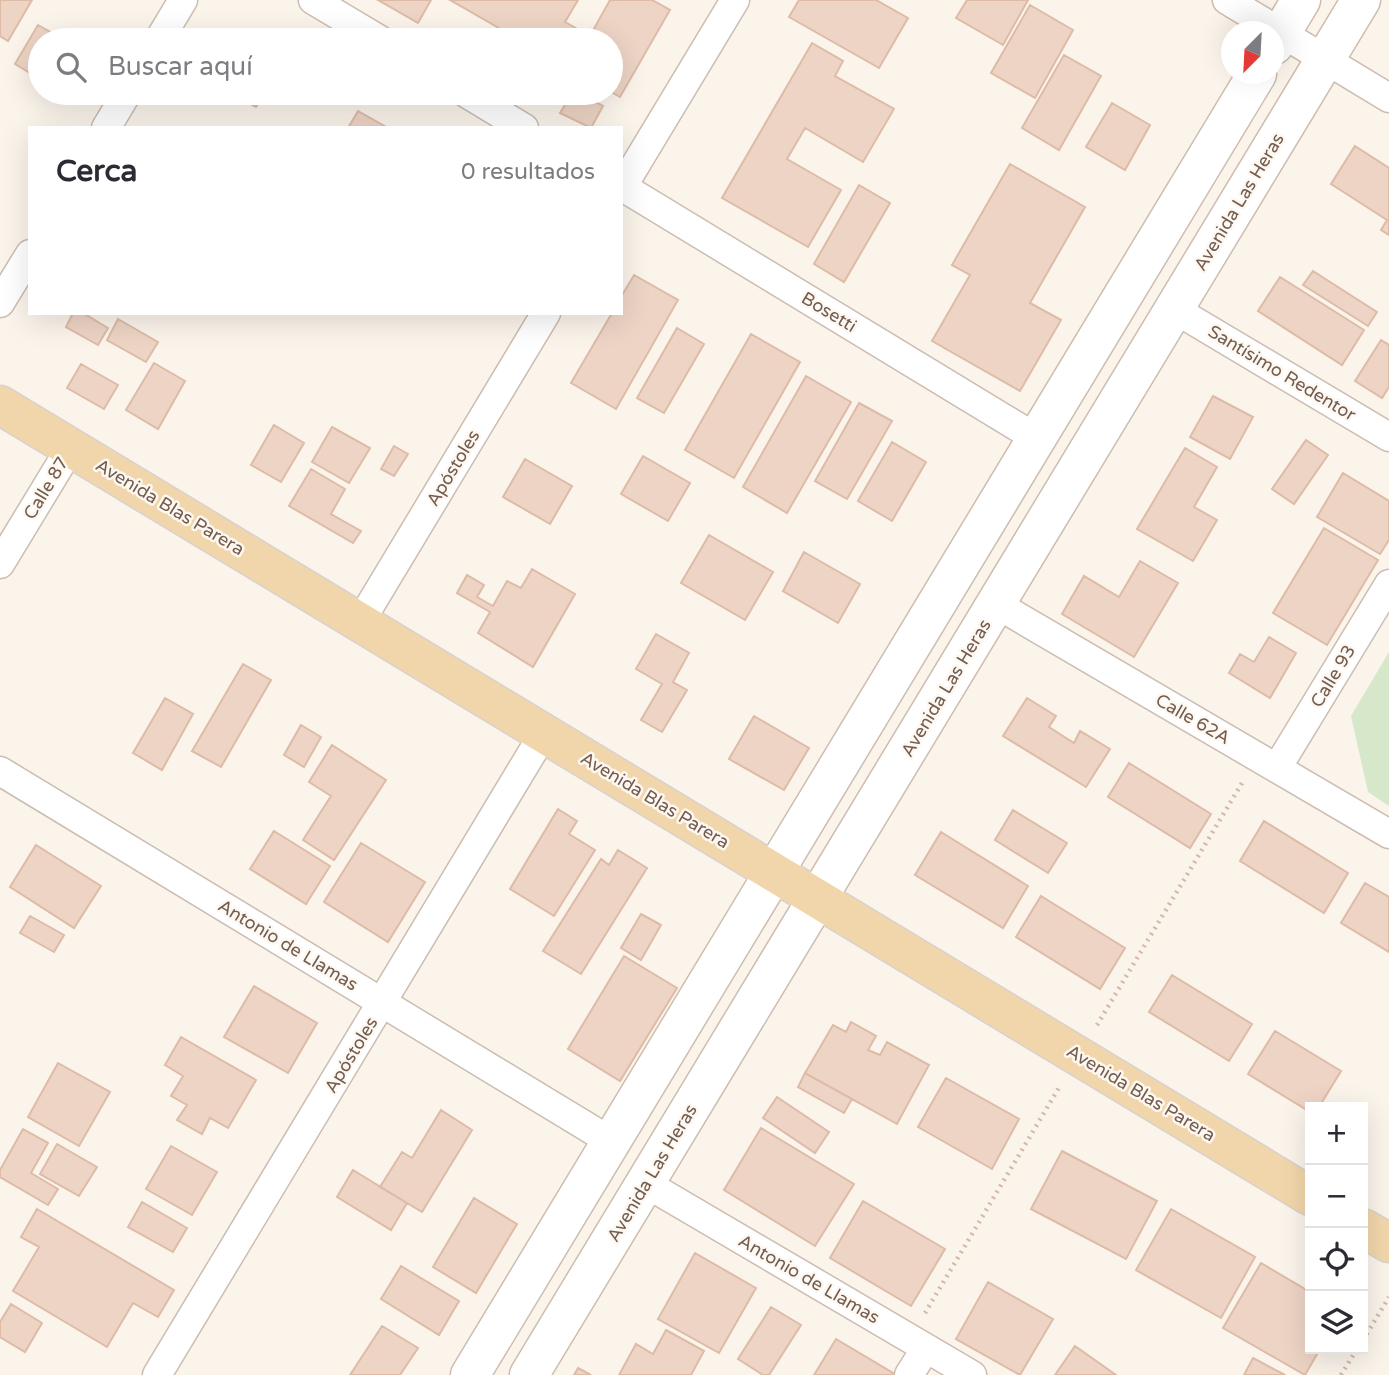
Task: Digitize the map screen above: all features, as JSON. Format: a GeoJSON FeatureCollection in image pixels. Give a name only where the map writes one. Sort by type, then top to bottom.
{"type":"FeatureCollection","features":[{"type":"Feature","properties":{"kind":"main road"},"geometry":{"type":"LineString","coordinates":[[1284,28],[1301,0]]}},
{"type":"Feature","properties":{"kind":"main road","name":"Avenida Las Heras"},"geometry":{"type":"LineString","coordinates":[[529,1375],[1361,0]]}},
{"type":"Feature","properties":{"kind":"main road"},"geometry":{"type":"LineString","coordinates":[[470,1375],[1250,84]]}},
{"type":"Feature","properties":{"kind":"main road","name":"Avenida Blas Parera"},"geometry":{"type":"LineString","coordinates":[[0,405],[1305,1193]]}},
{"type":"Feature","properties":{"kind":"main road"},"geometry":{"type":"LineString","coordinates":[[1365,1228],[1389,1243]]}},
{"type":"Feature","properties":{"kind":"street"},"geometry":{"type":"LineString","coordinates":[[166,28],[183,0]]}},
{"type":"Feature","properties":{"kind":"street"},"geometry":{"type":"LineString","coordinates":[[313,0],[360,28]]}},
{"type":"Feature","properties":{"kind":"street"},"geometry":{"type":"LineString","coordinates":[[623,185],[735,0]]}},
{"type":"Feature","properties":{"kind":"street"},"geometry":{"type":"LineString","coordinates":[[1227,0],[1254,21]]}},
{"type":"Feature","properties":{"kind":"street"},"geometry":{"type":"LineString","coordinates":[[1284,42],[1325,60],[1389,98]]}},
{"type":"Feature","properties":{"kind":"street"},"geometry":{"type":"LineString","coordinates":[[107,126],[120,105]]}},
{"type":"Feature","properties":{"kind":"street"},"geometry":{"type":"LineString","coordinates":[[486,105],[521,126]]}},
{"type":"Feature","properties":{"kind":"street","name":"Bosetti"},"geometry":{"type":"LineString","coordinates":[[623,188],[1036,439]]}},
{"type":"Feature","properties":{"kind":"street"},"geometry":{"type":"LineString","coordinates":[[0,303],[28,257]]}},
{"type":"Feature","properties":{"kind":"street","name":"Santísimo Redentor"},"geometry":{"type":"LineString","coordinates":[[1174,309],[1389,437]]}},
{"type":"Feature","properties":{"kind":"street","name":"Apóstoles"},"geometry":{"type":"LineString","coordinates":[[360,622],[545,315]]}},
{"type":"Feature","properties":{"kind":"street","name":"Calle 87"},"geometry":{"type":"LineString","coordinates":[[0,564],[71,447]]}},
{"type":"Feature","properties":{"kind":"street","name":"Calle 93"},"geometry":{"type":"LineString","coordinates":[[1277,768],[1389,584]]}},
{"type":"Feature","properties":{"kind":"street","name":"Calle 62A"},"geometry":{"type":"LineString","coordinates":[[996,604],[1389,834]]}},
{"type":"Feature","properties":{"kind":"street","name":"Apóstoles"},"geometry":{"type":"LineString","coordinates":[[157,1375],[544,733]]}},
{"type":"Feature","properties":{"kind":"street","name":"Antonio de Llamas"},"geometry":{"type":"LineString","coordinates":[[0,771],[612,1142]]}},
{"type":"Feature","properties":{"kind":"street","name":"Antonio de Llamas"},"geometry":{"type":"LineString","coordinates":[[645,1183],[972,1375]]}},
{"type":"Feature","properties":{"kind":"street"},"geometry":{"type":"LineString","coordinates":[[909,1375],[926,1348]]}},
{"type":"Feature","properties":{"kind":"path"},"geometry":{"type":"LineString","coordinates":[[1368,1332],[1389,1297]]}},
{"type":"Feature","properties":{"kind":"path"},"geometry":{"type":"LineString","coordinates":[[1341,1375],[1354,1354]]}},
{"type":"Feature","properties":{"kind":"green space"},"geometry":{"type":"Polygon","coordinates":[[[1389,652],[1389,806],[1368,792],[1351,716],[1389,652]]]}},
{"type":"Feature","properties":{"kind":"building"},"geometry":{"type":"Polygon","coordinates":[[[0,0],[32,0],[8,41],[0,36],[0,0]]]}},
{"type":"Feature","properties":{"kind":"building"},"geometry":{"type":"Polygon","coordinates":[[[378,0],[431,0],[418,23],[378,0]]]}},
{"type":"Feature","properties":{"kind":"building"},"geometry":{"type":"Polygon","coordinates":[[[450,0],[578,0],[565,22],[576,28],[499,28],[450,0]]]}},
{"type":"Feature","properties":{"kind":"building"},"geometry":{"type":"Polygon","coordinates":[[[610,0],[652,0],[670,10],[623,92],[623,28],[594,28],[610,0]]]}},
{"type":"Feature","properties":{"kind":"building"},"geometry":{"type":"Polygon","coordinates":[[[799,0],[876,0],[908,18],[879,68],[789,17],[799,0]]]}},
{"type":"Feature","properties":{"kind":"building"},"geometry":{"type":"Polygon","coordinates":[[[967,0],[1028,0],[1003,45],[956,18],[967,0]]]}},
{"type":"Feature","properties":{"kind":"building"},"geometry":{"type":"Polygon","coordinates":[[[1030,5],[1073,30],[1035,98],[991,73],[1030,5]]]}},
{"type":"Feature","properties":{"kind":"building"},"geometry":{"type":"Polygon","coordinates":[[[28,42],[28,72],[15,64],[28,42]]]}},
{"type":"Feature","properties":{"kind":"building"},"geometry":{"type":"Polygon","coordinates":[[[812,43],[843,61],[835,76],[894,109],[863,162],[805,128],[787,159],[841,190],[808,247],[722,198],[812,43]]]}},
{"type":"Feature","properties":{"kind":"building"},"geometry":{"type":"Polygon","coordinates":[[[1064,55],[1101,76],[1059,150],[1022,128],[1064,55]]]}},
{"type":"Feature","properties":{"kind":"building"},"geometry":{"type":"Polygon","coordinates":[[[1112,103],[1150,125],[1125,170],[1086,147],[1112,103]]]}},
{"type":"Feature","properties":{"kind":"building"},"geometry":{"type":"Polygon","coordinates":[[[565,105],[603,106],[592,126],[560,113],[565,105]]]}},
{"type":"Feature","properties":{"kind":"building"},"geometry":{"type":"Polygon","coordinates":[[[358,111],[384,126],[349,126],[358,111]]]}},
{"type":"Feature","properties":{"kind":"building"},"geometry":{"type":"Polygon","coordinates":[[[1355,146],[1389,168],[1389,235],[1381,230],[1387,220],[1331,184],[1355,146]]]}},
{"type":"Feature","properties":{"kind":"building"},"geometry":{"type":"Polygon","coordinates":[[[1010,164],[1085,207],[1030,303],[1061,320],[1020,391],[932,341],[970,275],[952,265],[1010,164]]]}},
{"type":"Feature","properties":{"kind":"building"},"geometry":{"type":"Polygon","coordinates":[[[859,185],[890,203],[844,282],[814,264],[859,185]]]}},
{"type":"Feature","properties":{"kind":"building"},"geometry":{"type":"Polygon","coordinates":[[[1313,271],[1377,312],[1368,326],[1303,285],[1313,271]]]}},
{"type":"Feature","properties":{"kind":"building"},"geometry":{"type":"Polygon","coordinates":[[[634,275],[678,300],[616,409],[571,383],[611,315],[623,315],[623,294],[634,275]]]}},
{"type":"Feature","properties":{"kind":"building"},"geometry":{"type":"Polygon","coordinates":[[[1280,277],[1364,330],[1342,365],[1258,311],[1280,277]]]}},
{"type":"Feature","properties":{"kind":"building"},"geometry":{"type":"Polygon","coordinates":[[[72,315],[86,315],[108,328],[98,345],[66,327],[72,315]]]}},
{"type":"Feature","properties":{"kind":"building"},"geometry":{"type":"Polygon","coordinates":[[[118,319],[158,342],[146,362],[107,340],[118,319]]]}},
{"type":"Feature","properties":{"kind":"building"},"geometry":{"type":"Polygon","coordinates":[[[677,328],[704,344],[664,413],[637,398],[677,328]]]}},
{"type":"Feature","properties":{"kind":"building"},"geometry":{"type":"Polygon","coordinates":[[[751,334],[800,362],[734,478],[685,450],[751,334]]]}},
{"type":"Feature","properties":{"kind":"building"},"geometry":{"type":"Polygon","coordinates":[[[1381,340],[1389,345],[1389,387],[1382,398],[1355,381],[1381,340]]]}},
{"type":"Feature","properties":{"kind":"building"},"geometry":{"type":"Polygon","coordinates":[[[154,363],[185,381],[158,429],[126,410],[154,363]]]}},
{"type":"Feature","properties":{"kind":"building"},"geometry":{"type":"Polygon","coordinates":[[[81,364],[118,385],[104,409],[67,388],[81,364]]]}},
{"type":"Feature","properties":{"kind":"building"},"geometry":{"type":"Polygon","coordinates":[[[806,376],[851,402],[787,513],[743,487],[806,376]]]}},
{"type":"Feature","properties":{"kind":"building"},"geometry":{"type":"Polygon","coordinates":[[[1213,396],[1253,417],[1230,459],[1190,437],[1213,396]]]}},
{"type":"Feature","properties":{"kind":"building"},"geometry":{"type":"Polygon","coordinates":[[[859,403],[892,421],[847,499],[815,481],[859,403]]]}},
{"type":"Feature","properties":{"kind":"building"},"geometry":{"type":"Polygon","coordinates":[[[274,425],[304,443],[281,482],[251,465],[274,425]]]}},
{"type":"Feature","properties":{"kind":"building"},"geometry":{"type":"Polygon","coordinates":[[[332,427],[370,448],[349,483],[312,462],[332,427]]]}},
{"type":"Feature","properties":{"kind":"building"},"geometry":{"type":"Polygon","coordinates":[[[1306,440],[1328,455],[1294,504],[1272,489],[1306,440]]]}},
{"type":"Feature","properties":{"kind":"building"},"geometry":{"type":"Polygon","coordinates":[[[892,442],[926,462],[892,521],[858,501],[892,442]]]}},
{"type":"Feature","properties":{"kind":"building"},"geometry":{"type":"Polygon","coordinates":[[[394,446],[408,454],[394,476],[381,469],[394,446]]]}},
{"type":"Feature","properties":{"kind":"building"},"geometry":{"type":"Polygon","coordinates":[[[1185,448],[1217,467],[1194,507],[1217,520],[1193,561],[1137,529],[1185,448]]]}},
{"type":"Feature","properties":{"kind":"building"},"geometry":{"type":"Polygon","coordinates":[[[643,456],[690,483],[668,521],[621,494],[643,456]]]}},
{"type":"Feature","properties":{"kind":"building"},"geometry":{"type":"Polygon","coordinates":[[[525,459],[572,486],[550,524],[503,497],[525,459]]]}},
{"type":"Feature","properties":{"kind":"building"},"geometry":{"type":"Polygon","coordinates":[[[311,469],[345,489],[331,514],[361,531],[353,543],[289,506],[311,469]]]}},
{"type":"Feature","properties":{"kind":"building"},"geometry":{"type":"Polygon","coordinates":[[[1343,473],[1389,501],[1389,540],[1380,554],[1317,517],[1343,473]]]}},
{"type":"Feature","properties":{"kind":"building"},"geometry":{"type":"Polygon","coordinates":[[[1324,528],[1378,560],[1327,645],[1273,613],[1324,528]]]}},
{"type":"Feature","properties":{"kind":"building"},"geometry":{"type":"Polygon","coordinates":[[[709,535],[773,572],[745,620],[681,583],[709,535]]]}},
{"type":"Feature","properties":{"kind":"building"},"geometry":{"type":"Polygon","coordinates":[[[804,552],[860,584],[838,623],[783,591],[804,552]]]}},
{"type":"Feature","properties":{"kind":"building"},"geometry":{"type":"Polygon","coordinates":[[[1140,561],[1178,583],[1134,657],[1062,614],[1084,576],[1119,597],[1140,561]]]}},
{"type":"Feature","properties":{"kind":"building"},"geometry":{"type":"Polygon","coordinates":[[[532,569],[575,594],[533,667],[478,633],[490,612],[457,593],[467,575],[484,585],[477,597],[493,606],[507,581],[521,588],[532,569]]]}},
{"type":"Feature","properties":{"kind":"building"},"geometry":{"type":"Polygon","coordinates":[[[656,634],[689,653],[673,682],[687,690],[662,732],[641,720],[662,684],[636,669],[656,634]]]}},
{"type":"Feature","properties":{"kind":"building"},"geometry":{"type":"Polygon","coordinates":[[[1269,637],[1296,653],[1270,698],[1229,673],[1240,654],[1254,662],[1269,637]]]}},
{"type":"Feature","properties":{"kind":"building"},"geometry":{"type":"Polygon","coordinates":[[[243,664],[271,680],[221,767],[192,751],[243,664]]]}},
{"type":"Feature","properties":{"kind":"building"},"geometry":{"type":"Polygon","coordinates":[[[165,698],[193,714],[162,770],[133,753],[165,698]]]}},
{"type":"Feature","properties":{"kind":"building"},"geometry":{"type":"Polygon","coordinates":[[[1027,698],[1056,716],[1049,727],[1074,743],[1080,731],[1110,749],[1086,787],[1003,736],[1027,698]]]}},
{"type":"Feature","properties":{"kind":"building"},"geometry":{"type":"Polygon","coordinates":[[[754,716],[809,748],[784,790],[729,759],[754,716]]]}},
{"type":"Feature","properties":{"kind":"building"},"geometry":{"type":"Polygon","coordinates":[[[301,725],[321,737],[304,767],[284,755],[301,725]]]}},
{"type":"Feature","properties":{"kind":"building"},"geometry":{"type":"Polygon","coordinates":[[[332,745],[386,780],[334,860],[303,840],[331,796],[309,782],[332,745]]]}},
{"type":"Feature","properties":{"kind":"building"},"geometry":{"type":"Polygon","coordinates":[[[1129,763],[1211,814],[1190,848],[1108,797],[1129,763]]]}},
{"type":"Feature","properties":{"kind":"building"},"geometry":{"type":"Polygon","coordinates":[[[558,809],[577,821],[569,834],[595,850],[554,916],[510,889],[558,809]]]}},
{"type":"Feature","properties":{"kind":"building"},"geometry":{"type":"Polygon","coordinates":[[[1013,810],[1067,843],[1048,873],[995,840],[1013,810]]]}},
{"type":"Feature","properties":{"kind":"building"},"geometry":{"type":"Polygon","coordinates":[[[1264,821],[1348,873],[1324,913],[1240,861],[1264,821]]]}},
{"type":"Feature","properties":{"kind":"building"},"geometry":{"type":"Polygon","coordinates":[[[274,831],[330,866],[306,904],[250,869],[274,831]]]}},
{"type":"Feature","properties":{"kind":"building"},"geometry":{"type":"Polygon","coordinates":[[[941,832],[1028,886],[1003,928],[915,875],[941,832]]]}},
{"type":"Feature","properties":{"kind":"building"},"geometry":{"type":"Polygon","coordinates":[[[361,843],[425,882],[388,942],[324,902],[361,843]]]}},
{"type":"Feature","properties":{"kind":"building"},"geometry":{"type":"Polygon","coordinates":[[[36,845],[101,886],[74,928],[10,887],[36,845]]]}},
{"type":"Feature","properties":{"kind":"building"},"geometry":{"type":"Polygon","coordinates":[[[618,850],[647,868],[581,974],[543,951],[601,859],[609,865],[618,850]]]}},
{"type":"Feature","properties":{"kind":"building"},"geometry":{"type":"Polygon","coordinates":[[[1365,883],[1389,897],[1389,952],[1341,923],[1365,883]]]}},
{"type":"Feature","properties":{"kind":"building"},"geometry":{"type":"Polygon","coordinates":[[[1041,896],[1125,948],[1100,989],[1016,937],[1041,896]]]}},
{"type":"Feature","properties":{"kind":"building"},"geometry":{"type":"Polygon","coordinates":[[[641,914],[661,925],[641,960],[621,948],[641,914]]]}},
{"type":"Feature","properties":{"kind":"building"},"geometry":{"type":"Polygon","coordinates":[[[30,916],[64,935],[54,952],[20,933],[30,916]]]}},
{"type":"Feature","properties":{"kind":"building"},"geometry":{"type":"Polygon","coordinates":[[[624,956],[677,988],[620,1081],[568,1049],[624,956]]]}},
{"type":"Feature","properties":{"kind":"building"},"geometry":{"type":"Polygon","coordinates":[[[1172,975],[1252,1024],[1229,1061],[1149,1012],[1172,975]]]}},
{"type":"Feature","properties":{"kind":"building"},"geometry":{"type":"Polygon","coordinates":[[[254,986],[317,1023],[288,1073],[224,1037],[254,986]]]}},
{"type":"Feature","properties":{"kind":"building"},"geometry":{"type":"Polygon","coordinates":[[[851,1022],[876,1036],[868,1050],[880,1055],[887,1042],[929,1065],[897,1124],[805,1073],[833,1025],[846,1032],[851,1022]]]}},
{"type":"Feature","properties":{"kind":"building"},"geometry":{"type":"Polygon","coordinates":[[[1275,1031],[1341,1071],[1322,1102],[1305,1102],[1305,1109],[1248,1074],[1275,1031]]]}},
{"type":"Feature","properties":{"kind":"building"},"geometry":{"type":"Polygon","coordinates":[[[181,1037],[256,1080],[228,1128],[210,1118],[202,1134],[177,1120],[187,1105],[171,1096],[183,1076],[165,1065],[181,1037]]]}},
{"type":"Feature","properties":{"kind":"building"},"geometry":{"type":"Polygon","coordinates":[[[58,1063],[110,1092],[79,1146],[28,1117],[58,1063]]]}},
{"type":"Feature","properties":{"kind":"building"},"geometry":{"type":"Polygon","coordinates":[[[805,1073],[852,1099],[844,1113],[798,1087],[805,1073]]]}},
{"type":"Feature","properties":{"kind":"building"},"geometry":{"type":"Polygon","coordinates":[[[946,1078],[1019,1119],[992,1169],[918,1127],[946,1078]]]}},
{"type":"Feature","properties":{"kind":"building"},"geometry":{"type":"Polygon","coordinates":[[[777,1097],[829,1132],[815,1153],[763,1118],[777,1097]]]}},
{"type":"Feature","properties":{"kind":"building"},"geometry":{"type":"Polygon","coordinates":[[[441,1110],[472,1130],[422,1212],[380,1187],[402,1152],[412,1158],[441,1110]]]}},
{"type":"Feature","properties":{"kind":"building"},"geometry":{"type":"Polygon","coordinates":[[[761,1128],[854,1184],[815,1246],[724,1190],[761,1128]]]}},
{"type":"Feature","properties":{"kind":"building"},"geometry":{"type":"Polygon","coordinates":[[[23,1129],[48,1143],[31,1173],[58,1189],[48,1205],[0,1177],[0,1170],[23,1129]]]}},
{"type":"Feature","properties":{"kind":"building"},"geometry":{"type":"Polygon","coordinates":[[[57,1144],[97,1167],[79,1196],[40,1174],[57,1144]]]}},
{"type":"Feature","properties":{"kind":"building"},"geometry":{"type":"Polygon","coordinates":[[[171,1146],[217,1172],[192,1215],[146,1189],[171,1146]]]}},
{"type":"Feature","properties":{"kind":"building"},"geometry":{"type":"Polygon","coordinates":[[[1062,1151],[1157,1201],[1126,1259],[1031,1209],[1062,1151]]]}},
{"type":"Feature","properties":{"kind":"building"},"geometry":{"type":"Polygon","coordinates":[[[353,1170],[407,1203],[391,1230],[337,1197],[353,1170]]]}},
{"type":"Feature","properties":{"kind":"building"},"geometry":{"type":"Polygon","coordinates":[[[474,1198],[517,1224],[476,1293],[433,1267],[474,1198]]]}},
{"type":"Feature","properties":{"kind":"building"},"geometry":{"type":"Polygon","coordinates":[[[863,1201],[945,1249],[911,1306],[830,1258],[863,1201]]]}},
{"type":"Feature","properties":{"kind":"building"},"geometry":{"type":"Polygon","coordinates":[[[142,1202],[187,1228],[173,1252],[128,1227],[142,1202]]]}},
{"type":"Feature","properties":{"kind":"building"},"geometry":{"type":"Polygon","coordinates":[[[37,1209],[174,1290],[158,1317],[133,1303],[107,1347],[13,1291],[39,1247],[21,1237],[37,1209]]]}},
{"type":"Feature","properties":{"kind":"building"},"geometry":{"type":"Polygon","coordinates":[[[1171,1209],[1255,1257],[1221,1318],[1136,1270],[1171,1209]]]}},
{"type":"Feature","properties":{"kind":"building"},"geometry":{"type":"Polygon","coordinates":[[[695,1253],[756,1288],[719,1353],[658,1319],[695,1253]]]}},
{"type":"Feature","properties":{"kind":"building"},"geometry":{"type":"Polygon","coordinates":[[[1261,1263],[1305,1289],[1305,1354],[1317,1354],[1305,1375],[1223,1328],[1261,1263]]]}},
{"type":"Feature","properties":{"kind":"building"},"geometry":{"type":"Polygon","coordinates":[[[401,1266],[459,1301],[439,1335],[381,1299],[401,1266]]]}},
{"type":"Feature","properties":{"kind":"building"},"geometry":{"type":"Polygon","coordinates":[[[988,1282],[1053,1319],[1020,1375],[956,1339],[988,1282]]]}},
{"type":"Feature","properties":{"kind":"building"},"geometry":{"type":"Polygon","coordinates":[[[11,1304],[42,1323],[25,1352],[0,1337],[0,1322],[11,1304]]]}},
{"type":"Feature","properties":{"kind":"building"},"geometry":{"type":"Polygon","coordinates":[[[771,1307],[801,1325],[769,1375],[763,1375],[738,1359],[771,1307]]]}},
{"type":"Feature","properties":{"kind":"building"},"geometry":{"type":"Polygon","coordinates":[[[382,1326],[418,1348],[400,1375],[350,1375],[382,1326]]]}},
{"type":"Feature","properties":{"kind":"building"},"geometry":{"type":"Polygon","coordinates":[[[666,1330],[704,1351],[691,1375],[619,1375],[636,1344],[653,1354],[666,1330]]]}},
{"type":"Feature","properties":{"kind":"building"},"geometry":{"type":"Polygon","coordinates":[[[836,1339],[893,1373],[892,1375],[814,1375],[836,1339]]]}},
{"type":"Feature","properties":{"kind":"building"},"geometry":{"type":"Polygon","coordinates":[[[1075,1346],[1116,1375],[1055,1375],[1075,1346]]]}},
{"type":"Feature","properties":{"kind":"building"},"geometry":{"type":"Polygon","coordinates":[[[1253,1358],[1285,1375],[1244,1375],[1253,1358]]]}},
{"type":"Feature","properties":{"kind":"building"},"geometry":{"type":"Polygon","coordinates":[[[578,1368],[591,1375],[574,1375],[578,1368]]]}}]}
